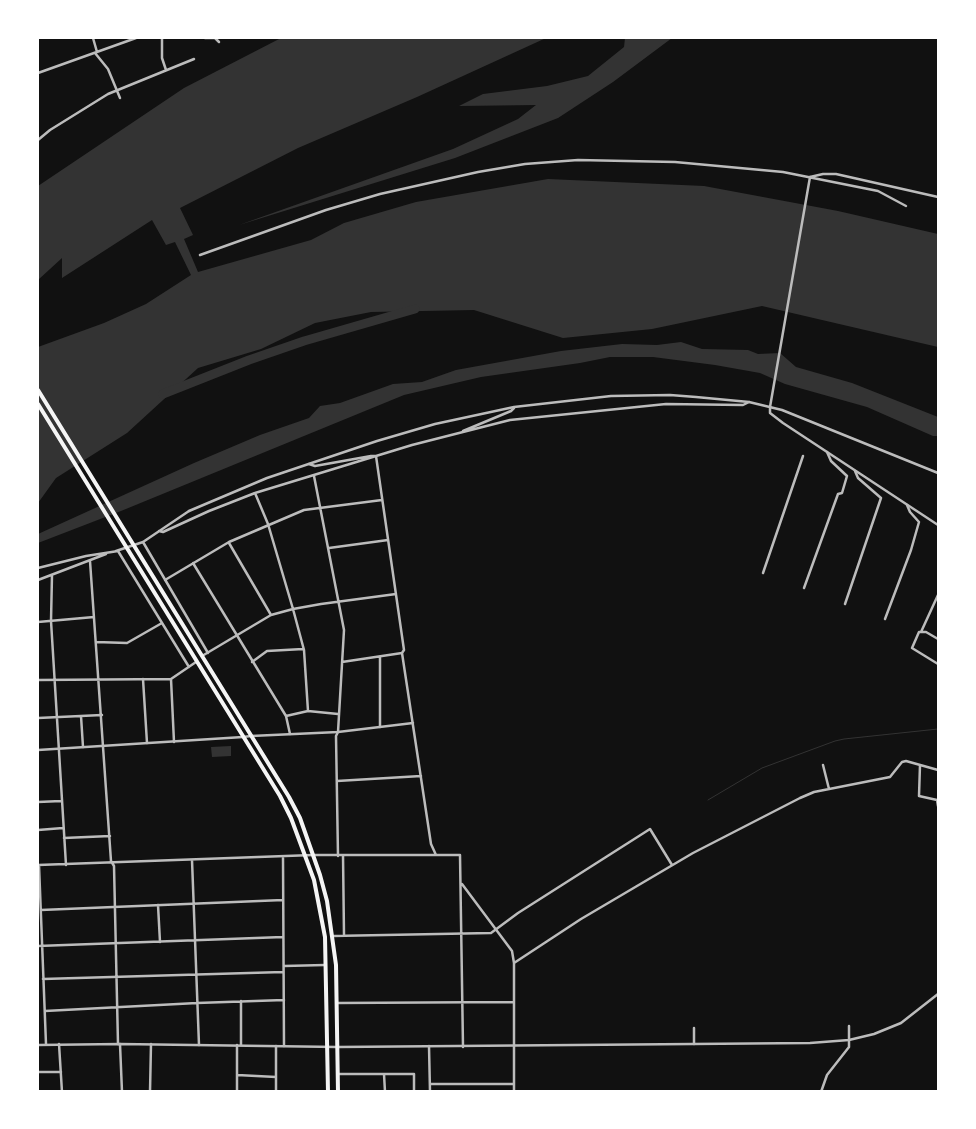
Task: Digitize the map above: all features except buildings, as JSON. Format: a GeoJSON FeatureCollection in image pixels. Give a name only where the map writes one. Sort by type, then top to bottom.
{"type":"FeatureCollection","features":[{"type":"Feature","properties":{"kind":"highway"},"geometry":{"type":"LineString","coordinates":[[38,390],[289,797],[300,818],[327,901],[332,936],[336,965],[338,1092]]}},
{"type":"Feature","properties":{"kind":"highway"},"geometry":{"type":"LineString","coordinates":[[38,404],[280,796],[306,856],[314,880],[325,937],[328,1092]]}},
{"type":"Feature","properties":{"kind":"street"},"geometry":{"type":"LineString","coordinates":[[93,38],[96,53],[108,69],[120,98]]}},
{"type":"Feature","properties":{"kind":"street"},"geometry":{"type":"LineString","coordinates":[[38,74],[136,38]]}},
{"type":"Feature","properties":{"kind":"street"},"geometry":{"type":"LineString","coordinates":[[162,38],[162,58],[166,71]]}},
{"type":"Feature","properties":{"kind":"street"},"geometry":{"type":"LineString","coordinates":[[205,38],[214,38],[219,42]]}},
{"type":"Feature","properties":{"kind":"street"},"geometry":{"type":"LineString","coordinates":[[38,140],[58,125],[116,90],[194,59]]}},
{"type":"Feature","properties":{"kind":"street"},"geometry":{"type":"LineString","coordinates":[[200,255],[326,210],[380,194],[478,172],[525,164],[578,160],[645,161],[723,166],[810,177],[878,191],[906,206]]}},
{"type":"Feature","properties":{"kind":"street"},"geometry":{"type":"LineString","coordinates":[[810,177],[836,174],[938,197]]}},
{"type":"Feature","properties":{"kind":"street"},"geometry":{"type":"LineString","coordinates":[[810,177],[770,413],[938,525]]}},
{"type":"Feature","properties":{"kind":"street"},"geometry":{"type":"LineString","coordinates":[[38,580],[143,542],[189,511],[258,482],[377,441],[435,424],[514,407],[584,398],[670,395],[749,402],[782,410],[938,473]]}},
{"type":"Feature","properties":{"kind":"street"},"geometry":{"type":"LineString","coordinates":[[159,531],[163,532],[255,493],[412,445],[510,420],[666,404],[743,405],[749,402]]}},
{"type":"Feature","properties":{"kind":"street"},"geometry":{"type":"LineString","coordinates":[[462,432],[466,428],[511,411],[514,407]]}},
{"type":"Feature","properties":{"kind":"street"},"geometry":{"type":"LineString","coordinates":[[804,588],[838,494],[842,493],[847,476],[831,461],[827,452]]}},
{"type":"Feature","properties":{"kind":"street"},"geometry":{"type":"LineString","coordinates":[[309,464],[315,466],[376,456]]}},
{"type":"Feature","properties":{"kind":"street"},"geometry":{"type":"LineString","coordinates":[[376,456],[404,650],[402,654],[431,844],[436,855]]}},
{"type":"Feature","properties":{"kind":"street"},"geometry":{"type":"LineString","coordinates":[[763,573],[803,456]]}},
{"type":"Feature","properties":{"kind":"street"},"geometry":{"type":"LineString","coordinates":[[845,604],[881,498],[858,478],[855,471]]}},
{"type":"Feature","properties":{"kind":"street"},"geometry":{"type":"LineString","coordinates":[[314,475],[344,630],[338,732],[336,736],[338,856]]}},
{"type":"Feature","properties":{"kind":"street"},"geometry":{"type":"LineString","coordinates":[[255,493],[268,524],[303,648],[308,710]]}},
{"type":"Feature","properties":{"kind":"street"},"geometry":{"type":"LineString","coordinates":[[165,580],[229,542],[304,510],[382,500]]}},
{"type":"Feature","properties":{"kind":"street"},"geometry":{"type":"LineString","coordinates":[[885,619],[911,550],[919,522],[910,512],[907,504]]}},
{"type":"Feature","properties":{"kind":"street"},"geometry":{"type":"LineString","coordinates":[[329,548],[388,540]]}},
{"type":"Feature","properties":{"kind":"street"},"geometry":{"type":"LineString","coordinates":[[143,542],[208,652]]}},
{"type":"Feature","properties":{"kind":"street"},"geometry":{"type":"LineString","coordinates":[[229,542],[271,615]]}},
{"type":"Feature","properties":{"kind":"street"},"geometry":{"type":"LineString","coordinates":[[38,568],[86,556],[118,551]]}},
{"type":"Feature","properties":{"kind":"street"},"geometry":{"type":"LineString","coordinates":[[118,551],[189,667]]}},
{"type":"Feature","properties":{"kind":"street"},"geometry":{"type":"LineString","coordinates":[[90,561],[115,907],[117,1007],[122,1091],[141,1092]]}},
{"type":"Feature","properties":{"kind":"street"},"geometry":{"type":"LineString","coordinates":[[193,563],[286,716],[290,734]]}},
{"type":"Feature","properties":{"kind":"street"},"geometry":{"type":"LineString","coordinates":[[52,575],[51,621],[66,865]]}},
{"type":"Feature","properties":{"kind":"street"},"geometry":{"type":"LineString","coordinates":[[202,656],[271,615],[339,601],[396,594]]}},
{"type":"Feature","properties":{"kind":"street"},"geometry":{"type":"LineString","coordinates":[[938,596],[912,648],[938,664]]}},
{"type":"Feature","properties":{"kind":"street"},"geometry":{"type":"LineString","coordinates":[[38,622],[94,617]]}},
{"type":"Feature","properties":{"kind":"street"},"geometry":{"type":"LineString","coordinates":[[96,642],[127,643],[162,623]]}},
{"type":"Feature","properties":{"kind":"street"},"geometry":{"type":"LineString","coordinates":[[921,632],[926,632],[938,639]]}},
{"type":"Feature","properties":{"kind":"street"},"geometry":{"type":"LineString","coordinates":[[252,662],[267,651],[303,648]]}},
{"type":"Feature","properties":{"kind":"street"},"geometry":{"type":"LineString","coordinates":[[342,662],[402,654]]}},
{"type":"Feature","properties":{"kind":"street"},"geometry":{"type":"LineString","coordinates":[[380,657],[380,727]]}},
{"type":"Feature","properties":{"kind":"street"},"geometry":{"type":"LineString","coordinates":[[38,680],[171,679],[196,662]]}},
{"type":"Feature","properties":{"kind":"street"},"geometry":{"type":"LineString","coordinates":[[143,679],[148,743]]}},
{"type":"Feature","properties":{"kind":"street"},"geometry":{"type":"LineString","coordinates":[[171,679],[174,742]]}},
{"type":"Feature","properties":{"kind":"street"},"geometry":{"type":"LineString","coordinates":[[286,716],[308,710],[339,714]]}},
{"type":"Feature","properties":{"kind":"street"},"geometry":{"type":"LineString","coordinates":[[81,716],[83,748]]}},
{"type":"Feature","properties":{"kind":"street"},"geometry":{"type":"LineString","coordinates":[[38,718],[102,716]]}},
{"type":"Feature","properties":{"kind":"street"},"geometry":{"type":"LineString","coordinates":[[38,750],[338,732],[413,723]]}},
{"type":"Feature","properties":{"kind":"street"},"geometry":{"type":"LineString","coordinates":[[514,963],[581,919],[692,852],[814,792],[890,777],[902,762],[906,761],[938,770]]}},
{"type":"Feature","properties":{"kind":"street"},"geometry":{"type":"LineString","coordinates":[[823,765],[829,789]]}},
{"type":"Feature","properties":{"kind":"street"},"geometry":{"type":"LineString","coordinates":[[920,765],[919,796],[938,800],[938,806]]}},
{"type":"Feature","properties":{"kind":"street"},"geometry":{"type":"LineString","coordinates":[[337,781],[421,776]]}},
{"type":"Feature","properties":{"kind":"street"},"geometry":{"type":"LineString","coordinates":[[38,802],[62,801]]}},
{"type":"Feature","properties":{"kind":"street"},"geometry":{"type":"LineString","coordinates":[[38,830],[64,828]]}},
{"type":"Feature","properties":{"kind":"street"},"geometry":{"type":"LineString","coordinates":[[332,936],[491,933],[518,913],[650,829],[672,865]]}},
{"type":"Feature","properties":{"kind":"street"},"geometry":{"type":"LineString","coordinates":[[64,838],[110,836]]}},
{"type":"Feature","properties":{"kind":"street"},"geometry":{"type":"LineString","coordinates":[[46,1044],[38,865],[313,855],[460,855],[464,1046]]}},
{"type":"Feature","properties":{"kind":"street"},"geometry":{"type":"LineString","coordinates":[[344,855],[344,935]]}},
{"type":"Feature","properties":{"kind":"street"},"geometry":{"type":"LineString","coordinates":[[283,857],[284,1046]]}},
{"type":"Feature","properties":{"kind":"street"},"geometry":{"type":"LineString","coordinates":[[192,860],[199,1045]]}},
{"type":"Feature","properties":{"kind":"street"},"geometry":{"type":"LineString","coordinates":[[461,882],[512,951],[514,963],[514,1092]]}},
{"type":"Feature","properties":{"kind":"street"},"geometry":{"type":"LineString","coordinates":[[41,910],[283,900]]}},
{"type":"Feature","properties":{"kind":"street"},"geometry":{"type":"LineString","coordinates":[[158,905],[160,942]]}},
{"type":"Feature","properties":{"kind":"street"},"geometry":{"type":"LineString","coordinates":[[38,946],[283,938]]}},
{"type":"Feature","properties":{"kind":"street"},"geometry":{"type":"LineString","coordinates":[[283,966],[325,965]]}},
{"type":"Feature","properties":{"kind":"street"},"geometry":{"type":"LineString","coordinates":[[43,979],[284,972]]}},
{"type":"Feature","properties":{"kind":"street"},"geometry":{"type":"LineString","coordinates":[[38,1045],[151,1044],[338,1047],[810,1043],[849,1040],[874,1034],[901,1023],[938,994]]}},
{"type":"Feature","properties":{"kind":"street"},"geometry":{"type":"LineString","coordinates":[[44,1011],[197,1002],[284,1000]]}},
{"type":"Feature","properties":{"kind":"street"},"geometry":{"type":"LineString","coordinates":[[237,1092],[241,1001]]}},
{"type":"Feature","properties":{"kind":"street"},"geometry":{"type":"LineString","coordinates":[[337,1003],[514,1002]]}},
{"type":"Feature","properties":{"kind":"street"},"geometry":{"type":"LineString","coordinates":[[821,1092],[827,1076],[849,1047],[848,1026]]}},
{"type":"Feature","properties":{"kind":"street"},"geometry":{"type":"LineString","coordinates":[[694,1028],[694,1044]]}},
{"type":"Feature","properties":{"kind":"street"},"geometry":{"type":"LineString","coordinates":[[59,1044],[62,1092]]}},
{"type":"Feature","properties":{"kind":"street"},"geometry":{"type":"LineString","coordinates":[[150,1092],[151,1044]]}},
{"type":"Feature","properties":{"kind":"street"},"geometry":{"type":"LineString","coordinates":[[276,1046],[276,1092]]}},
{"type":"Feature","properties":{"kind":"street"},"geometry":{"type":"LineString","coordinates":[[429,1046],[430,1092]]}},
{"type":"Feature","properties":{"kind":"street"},"geometry":{"type":"LineString","coordinates":[[38,1072],[61,1072]]}},
{"type":"Feature","properties":{"kind":"street"},"geometry":{"type":"LineString","coordinates":[[338,1074],[414,1074],[414,1092]]}},
{"type":"Feature","properties":{"kind":"street"},"geometry":{"type":"LineString","coordinates":[[384,1074],[385,1092]]}},
{"type":"Feature","properties":{"kind":"street"},"geometry":{"type":"LineString","coordinates":[[237,1075],[276,1077]]}},
{"type":"Feature","properties":{"kind":"street"},"geometry":{"type":"LineString","coordinates":[[430,1084],[514,1084]]}},
{"type":"Feature","properties":{"kind":"shaded area"},"geometry":{"type":"Polygon","coordinates":[[[281,38],[546,38],[417,97],[298,148],[180,208],[193,235],[184,239],[198,272],[311,240],[344,223],[416,202],[548,179],[704,186],[838,211],[938,234],[938,347],[762,306],[652,329],[563,338],[474,310],[371,312],[315,323],[261,349],[198,368],[127,433],[56,478],[38,503],[38,347],[104,323],[146,304],[191,275],[175,242],[166,245],[152,220],[62,278],[62,258],[38,280],[38,186],[184,88],[281,38]]]}},
{"type":"Feature","properties":{"kind":"shaded area"},"geometry":{"type":"Polygon","coordinates":[[[625,38],[672,38],[613,82],[558,118],[455,158],[239,225],[453,149],[518,119],[536,105],[459,106],[483,94],[547,86],[588,76],[624,47],[625,38]]]}},
{"type":"Feature","properties":{"kind":"shaded area"},"geometry":{"type":"Polygon","coordinates":[[[681,342],[702,349],[748,350],[758,354],[780,353],[796,367],[852,383],[938,417],[938,436],[933,436],[867,407],[785,384],[760,373],[653,357],[610,357],[481,377],[404,395],[38,543],[38,534],[194,463],[260,435],[309,418],[320,406],[340,403],[393,384],[422,382],[456,370],[561,351],[622,344],[657,345],[681,342]]]}},
{"type":"Feature","properties":{"kind":"shaded area"},"geometry":{"type":"Polygon","coordinates":[[[231,746],[231,756],[212,757],[211,747],[231,746]]]}},
{"type":"Feature","properties":{"kind":"waterway"},"geometry":{"type":"LineString","coordinates":[[163,394],[249,360],[304,341],[415,309]]}},
{"type":"Feature","properties":{"kind":"waterway"},"geometry":{"type":"LineString","coordinates":[[708,800],[762,768],[835,741],[938,729]]}}]}
